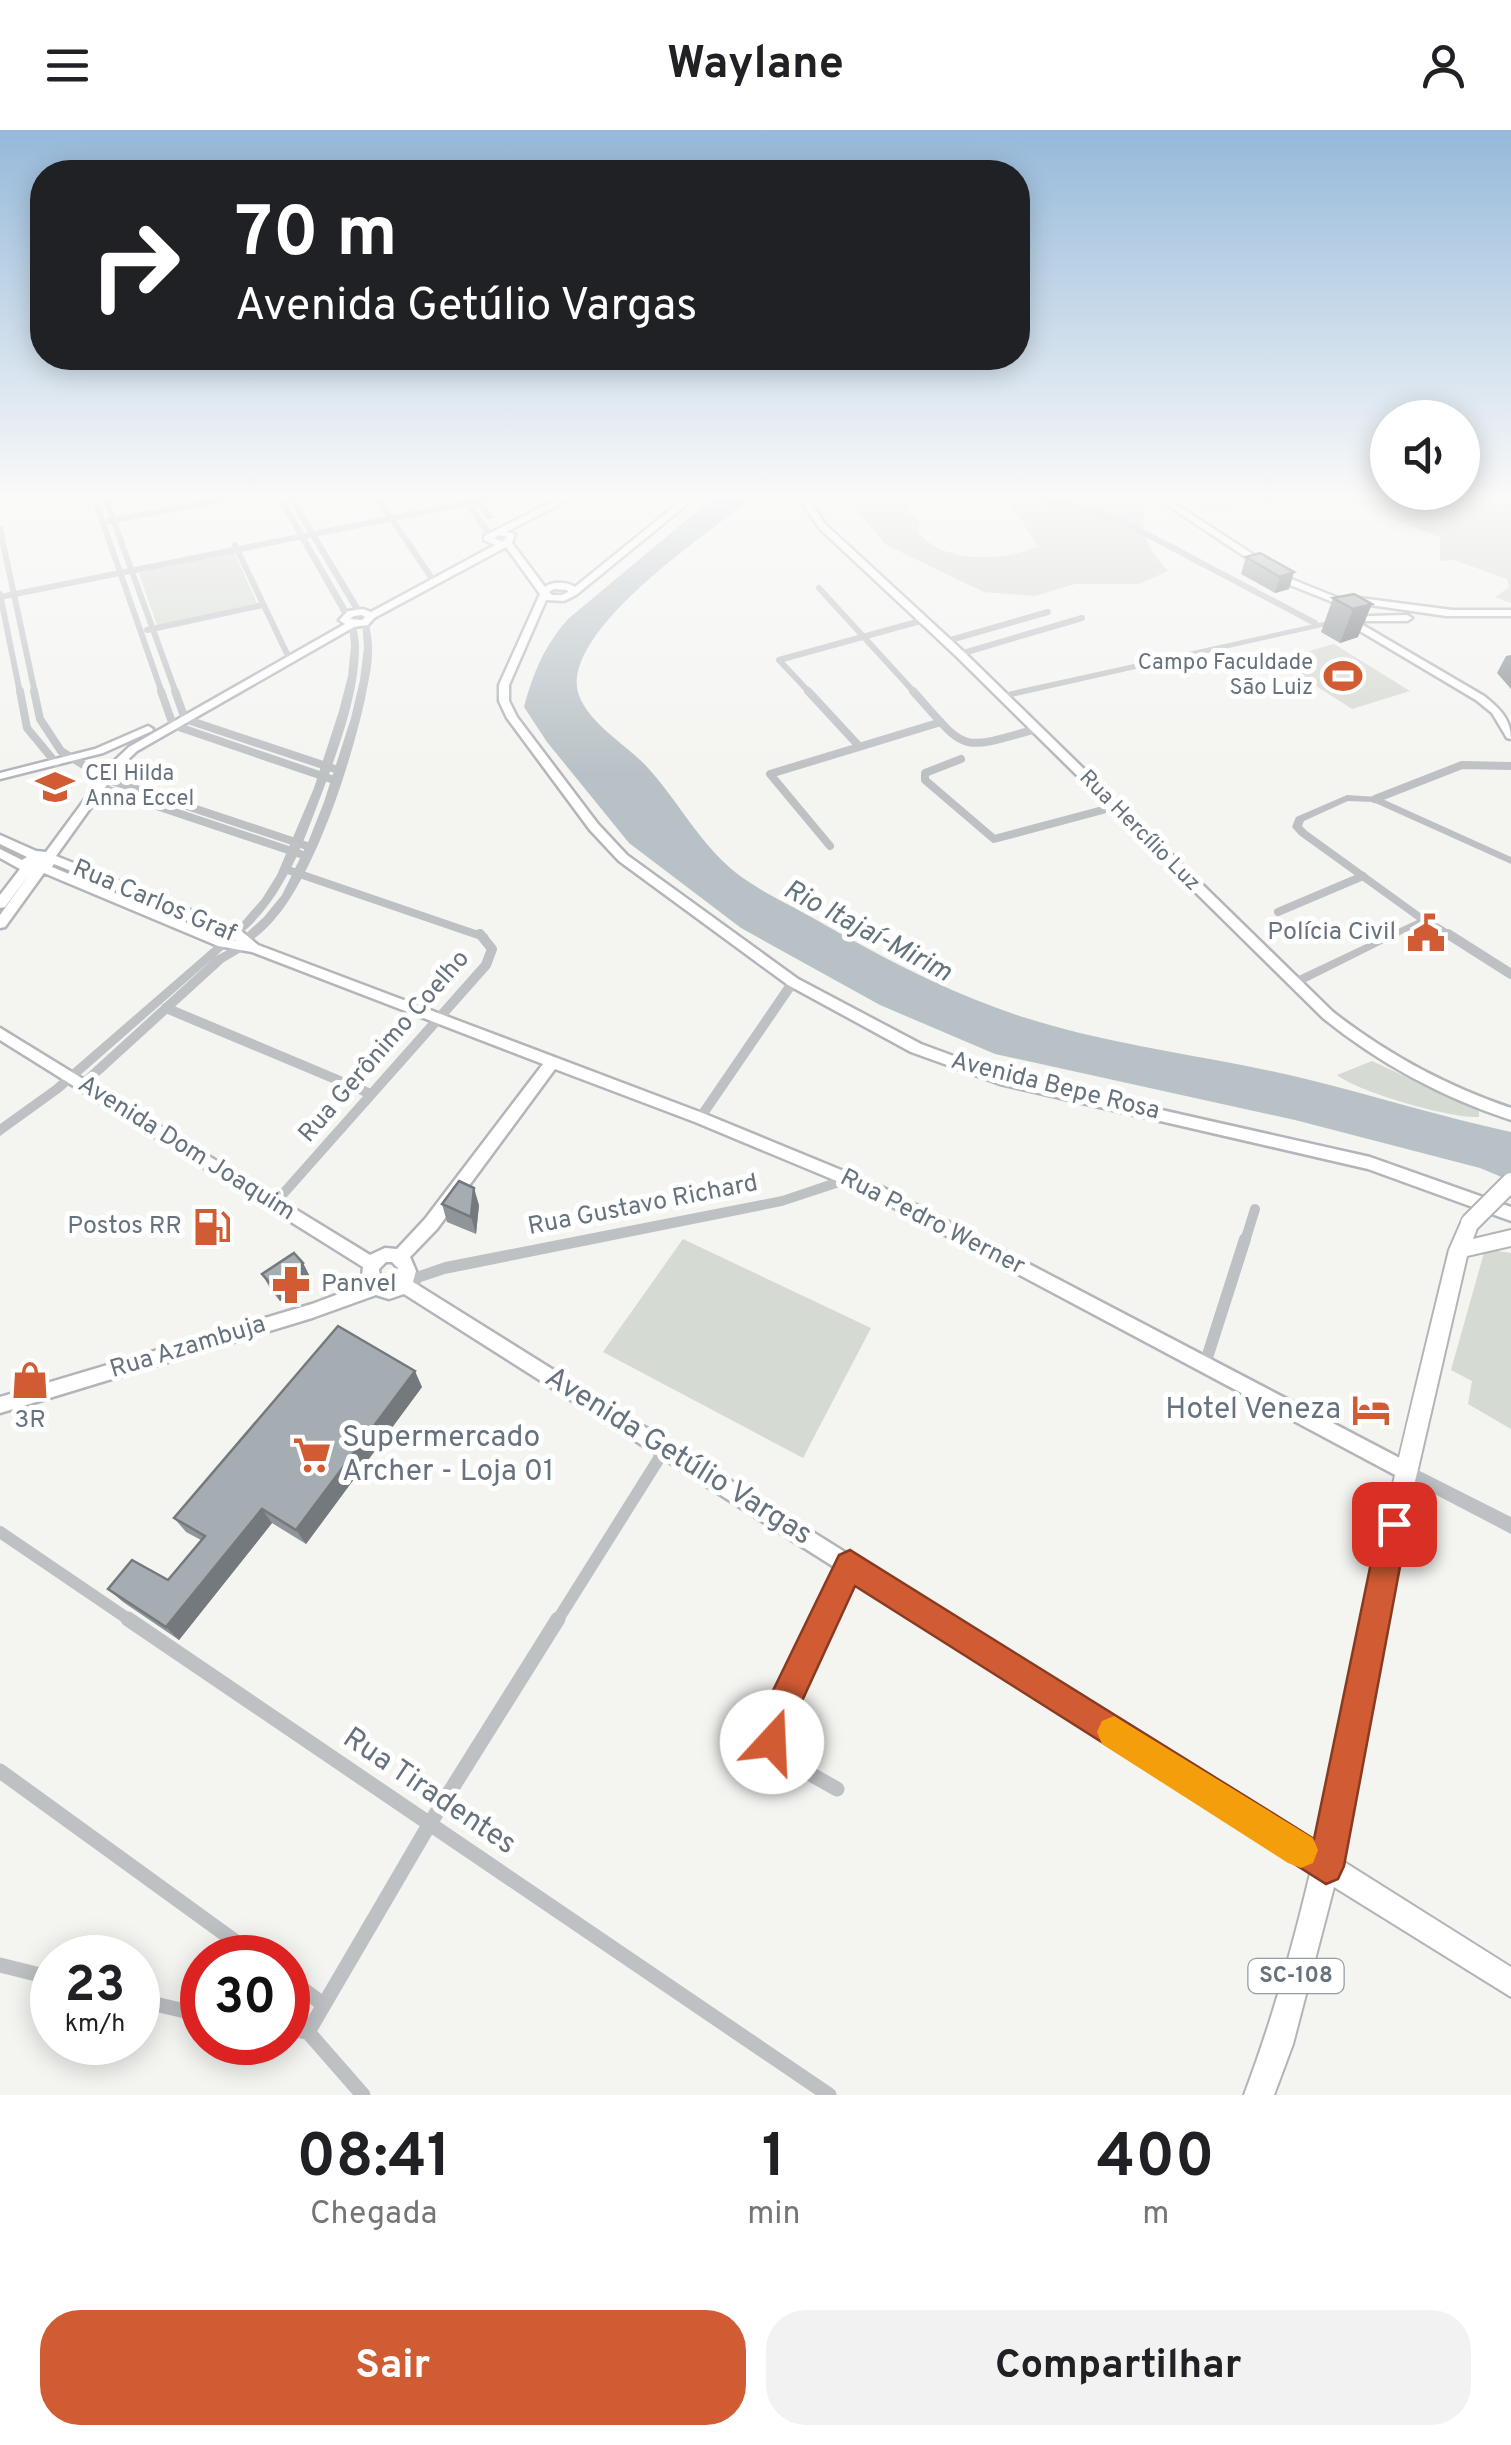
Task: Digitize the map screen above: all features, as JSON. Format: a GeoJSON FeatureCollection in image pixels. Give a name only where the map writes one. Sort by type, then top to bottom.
{"type":"FeatureCollection","features":[{"type":"Feature","properties":{"kind":"main road"},"geometry":{"type":"LineString","coordinates":[[0,904],[132,750],[171,721],[408,589]]}},
{"type":"Feature","properties":{"kind":"main road"},"geometry":{"type":"LineString","coordinates":[[541,589],[556,599],[570,595]]}},
{"type":"Feature","properties":{"kind":"main road"},"geometry":{"type":"LineString","coordinates":[[544,593],[552,589]]}},
{"type":"Feature","properties":{"kind":"main road"},"geometry":{"type":"LineString","coordinates":[[570,595],[572,589]]}},
{"type":"Feature","properties":{"kind":"main road"},"geometry":{"type":"LineString","coordinates":[[530,624],[577,589]]}},
{"type":"Feature","properties":{"kind":"main road","name":"Rua Hercílio Luz"},"geometry":{"type":"LineString","coordinates":[[890,589],[1294,983],[1372,1049],[1455,1093],[1511,1114]]}},
{"type":"Feature","properties":{"kind":"main road"},"geometry":{"type":"LineString","coordinates":[[1293,589],[1340,621],[1391,642],[1496,702],[1511,722]]}},
{"type":"Feature","properties":{"kind":"main road"},"geometry":{"type":"LineString","coordinates":[[1309,589],[1368,613],[1368,620],[1391,642]]}},
{"type":"Feature","properties":{"kind":"main road"},"geometry":{"type":"LineString","coordinates":[[1318,589],[1379,606],[1452,613]]}},
{"type":"Feature","properties":{"kind":"main road","name":"Avenida Bepe Rosa"},"geometry":{"type":"LineString","coordinates":[[544,593],[504,692],[508,710],[519,728],[594,827],[623,858],[792,982],[916,1048],[980,1073],[1370,1163],[1511,1214]]}},
{"type":"Feature","properties":{"kind":"main road"},"geometry":{"type":"LineString","coordinates":[[1328,611],[1349,605],[1392,612],[1511,616]]}},
{"type":"Feature","properties":{"kind":"main road"},"geometry":{"type":"LineString","coordinates":[[1353,624],[1368,620],[1511,616]]}},
{"type":"Feature","properties":{"kind":"main road"},"geometry":{"type":"LineString","coordinates":[[288,657],[332,636],[356,618]]}},
{"type":"Feature","properties":{"kind":"main road"},"geometry":{"type":"LineString","coordinates":[[332,636],[356,638]]}},
{"type":"Feature","properties":{"kind":"main road"},"geometry":{"type":"LineString","coordinates":[[1432,666],[1489,705],[1511,736]]}},
{"type":"Feature","properties":{"kind":"main road"},"geometry":{"type":"LineString","coordinates":[[0,776],[71,760],[171,721]]}},
{"type":"Feature","properties":{"kind":"main road","name":"Rua Carlos Graf"},"geometry":{"type":"LineString","coordinates":[[0,839],[39,863]]}},
{"type":"Feature","properties":{"kind":"main road","name":"Rua Carlos Graf"},"geometry":{"type":"LineString","coordinates":[[0,853],[195,916],[244,942],[438,1019]]}},
{"type":"Feature","properties":{"kind":"main road"},"geometry":{"type":"LineString","coordinates":[[0,924],[39,863]]}},
{"type":"Feature","properties":{"kind":"main road","name":"Rua Carlos Graf"},"geometry":{"type":"LineString","coordinates":[[129,897],[223,943],[244,942]]}},
{"type":"Feature","properties":{"kind":"main road"},"geometry":{"type":"LineString","coordinates":[[182,926],[195,916]]}},
{"type":"Feature","properties":{"kind":"main road","name":"Rua Pedro Werner"},"geometry":{"type":"LineString","coordinates":[[438,1019],[700,1118],[847,1179],[932,1219],[1406,1471]]}},
{"type":"Feature","properties":{"kind":"main road","name":"Avenida Dom Joaquim"},"geometry":{"type":"LineString","coordinates":[[0,1032],[372,1266]]}},
{"type":"Feature","properties":{"kind":"main road"},"geometry":{"type":"LineString","coordinates":[[406,1275],[386,1257],[372,1266],[368,1278],[375,1288],[392,1290],[406,1275],[431,1224],[553,1061]]}},
{"type":"Feature","properties":{"kind":"main road","name":"SC-108"},"geometry":{"type":"LineString","coordinates":[[1259,2095],[1278,2044],[1326,1866],[1406,1471],[1459,1250],[1470,1223],[1511,1182]]}},
{"type":"Feature","properties":{"kind":"main road"},"geometry":{"type":"LineString","coordinates":[[1459,1250],[1511,1238]]}},
{"type":"Feature","properties":{"kind":"main road","name":"Avenida Getúlio Vargas"},"geometry":{"type":"LineString","coordinates":[[406,1275],[665,1448],[1511,1984]]}},
{"type":"Feature","properties":{"kind":"main road","name":"Rua Azambuja"},"geometry":{"type":"LineString","coordinates":[[0,1405],[312,1311],[375,1288]]}},
{"type":"Feature","properties":{"kind":"street"},"geometry":{"type":"LineString","coordinates":[[12,589],[38,710],[48,736],[71,760],[103,783],[160,807],[308,851]]}},
{"type":"Feature","properties":{"kind":"street"},"geometry":{"type":"LineString","coordinates":[[29,589],[0,595],[23,713],[32,738],[56,763]]}},
{"type":"Feature","properties":{"kind":"street"},"geometry":{"type":"LineString","coordinates":[[125,589],[171,721],[240,750],[323,770]]}},
{"type":"Feature","properties":{"kind":"street"},"geometry":{"type":"LineString","coordinates":[[138,589],[183,714],[336,775]]}},
{"type":"Feature","properties":{"kind":"street"},"geometry":{"type":"LineString","coordinates":[[255,589],[288,657]]}},
{"type":"Feature","properties":{"kind":"street"},"geometry":{"type":"LineString","coordinates":[[160,1006],[244,942],[274,912],[299,873],[358,711],[368,672],[369,640],[335,589]]}},
{"type":"Feature","properties":{"kind":"street"},"geometry":{"type":"LineString","coordinates":[[244,942],[285,870],[344,712],[354,672],[356,618],[343,589]]}},
{"type":"Feature","properties":{"kind":"street"},"geometry":{"type":"LineString","coordinates":[[820,589],[959,742],[972,746],[1036,728]]}},
{"type":"Feature","properties":{"kind":"street"},"geometry":{"type":"LineString","coordinates":[[1251,589],[1316,623]]}},
{"type":"Feature","properties":{"kind":"street"},"geometry":{"type":"LineString","coordinates":[[140,631],[263,605]]}},
{"type":"Feature","properties":{"kind":"street"},"geometry":{"type":"LineString","coordinates":[[1316,623],[1328,611]]}},
{"type":"Feature","properties":{"kind":"street"},"geometry":{"type":"LineString","coordinates":[[946,641],[1048,612]]}},
{"type":"Feature","properties":{"kind":"street"},"geometry":{"type":"LineString","coordinates":[[960,654],[1082,618]]}},
{"type":"Feature","properties":{"kind":"street"},"geometry":{"type":"LineString","coordinates":[[858,745],[778,662],[924,620]]}},
{"type":"Feature","properties":{"kind":"street"},"geometry":{"type":"LineString","coordinates":[[1003,696],[1316,623],[1340,621]]}},
{"type":"Feature","properties":{"kind":"street"},"geometry":{"type":"LineString","coordinates":[[8,636],[22,633]]}},
{"type":"Feature","properties":{"kind":"street"},"geometry":{"type":"LineString","coordinates":[[151,662],[163,659]]}},
{"type":"Feature","properties":{"kind":"street"},"geometry":{"type":"LineString","coordinates":[[16,675],[30,672]]}},
{"type":"Feature","properties":{"kind":"street"},"geometry":{"type":"LineString","coordinates":[[354,672],[368,672]]}},
{"type":"Feature","properties":{"kind":"street"},"geometry":{"type":"LineString","coordinates":[[23,713],[38,710]]}},
{"type":"Feature","properties":{"kind":"street"},"geometry":{"type":"LineString","coordinates":[[344,712],[358,711]]}},
{"type":"Feature","properties":{"kind":"street"},"geometry":{"type":"LineString","coordinates":[[830,846],[770,774],[784,766],[941,722]]}},
{"type":"Feature","properties":{"kind":"street"},"geometry":{"type":"LineString","coordinates":[[240,750],[251,742]]}},
{"type":"Feature","properties":{"kind":"street"},"geometry":{"type":"LineString","coordinates":[[961,759],[925,774],[925,780],[994,838],[1114,807]]}},
{"type":"Feature","properties":{"kind":"street"},"geometry":{"type":"LineString","coordinates":[[1375,800],[1462,765],[1511,766]]}},
{"type":"Feature","properties":{"kind":"street"},"geometry":{"type":"LineString","coordinates":[[103,783],[220,817],[294,847]]}},
{"type":"Feature","properties":{"kind":"street"},"geometry":{"type":"LineString","coordinates":[[1511,861],[1375,800],[1347,798],[1296,824],[1303,833],[1426,920],[1511,974]]}},
{"type":"Feature","properties":{"kind":"street"},"geometry":{"type":"LineString","coordinates":[[160,807],[169,800]]}},
{"type":"Feature","properties":{"kind":"street"},"geometry":{"type":"LineString","coordinates":[[211,824],[220,817]]}},
{"type":"Feature","properties":{"kind":"street","name":"Rua Gerônimo Coelho"},"geometry":{"type":"LineString","coordinates":[[274,1204],[486,965],[492,949],[486,938],[285,870]]}},
{"type":"Feature","properties":{"kind":"street"},"geometry":{"type":"LineString","coordinates":[[1278,912],[1363,876]]}},
{"type":"Feature","properties":{"kind":"street"},"geometry":{"type":"LineString","coordinates":[[1294,983],[1426,920]]}},
{"type":"Feature","properties":{"kind":"street"},"geometry":{"type":"LineString","coordinates":[[0,1130],[77,1081],[223,943]]}},
{"type":"Feature","properties":{"kind":"street"},"geometry":{"type":"LineString","coordinates":[[700,1118],[792,982]]}},
{"type":"Feature","properties":{"kind":"street"},"geometry":{"type":"LineString","coordinates":[[160,1006],[372,1094]]}},
{"type":"Feature","properties":{"kind":"street","name":"Rua Gustavo Richard"},"geometry":{"type":"LineString","coordinates":[[406,1275],[415,1278],[445,1268],[782,1201],[847,1179]]}},
{"type":"Feature","properties":{"kind":"street"},"geometry":{"type":"LineString","coordinates":[[1204,1364],[1255,1209]]}},
{"type":"Feature","properties":{"kind":"street"},"geometry":{"type":"LineString","coordinates":[[310,2029],[429,1825],[665,1448]]}},
{"type":"Feature","properties":{"kind":"street"},"geometry":{"type":"LineString","coordinates":[[1406,1471],[1511,1526]]}},
{"type":"Feature","properties":{"kind":"street","name":"Rua Tiradentes"},"geometry":{"type":"LineString","coordinates":[[0,1532],[830,2095]]}},
{"type":"Feature","properties":{"kind":"street"},"geometry":{"type":"LineString","coordinates":[[836,1789],[782,1758],[772,1742],[774,1725],[850,1565]]}},
{"type":"Feature","properties":{"kind":"street"},"geometry":{"type":"LineString","coordinates":[[0,1771],[226,1935]]}},
{"type":"Feature","properties":{"kind":"street"},"geometry":{"type":"LineString","coordinates":[[0,1964],[30,1972]]}},
{"type":"Feature","properties":{"kind":"street"},"geometry":{"type":"LineString","coordinates":[[310,1994],[324,2005]]}},
{"type":"Feature","properties":{"kind":"street"},"geometry":{"type":"LineString","coordinates":[[310,2034],[362,2095]]}},
{"type":"Feature","properties":{"kind":"shaded area"},"geometry":{"type":"Polygon","coordinates":[[[144,589],[251,589],[257,603],[157,625],[144,589]]]}},
{"type":"Feature","properties":{"kind":"shaded area"},"geometry":{"type":"Polygon","coordinates":[[[604,589],[639,589],[601,628],[585,653],[577,677],[583,704],[602,727],[648,768],[711,849],[735,872],[766,892],[907,969],[1035,1021],[1306,1079],[1511,1132],[1511,1181],[1480,1168],[1295,1120],[995,1054],[880,1005],[741,928],[629,843],[547,742],[524,707],[541,660],[568,619],[604,589]]]}},
{"type":"Feature","properties":{"kind":"shaded area"},"geometry":{"type":"Polygon","coordinates":[[[977,589],[1059,589],[1035,596],[977,589]]]}},
{"type":"Feature","properties":{"kind":"shaded area"},"geometry":{"type":"Polygon","coordinates":[[[1511,589],[1511,603],[1495,597],[1511,589]]]}},
{"type":"Feature","properties":{"kind":"shaded area","name":"Campo Faculdade São Luiz"},"geometry":{"type":"Polygon","coordinates":[[[1333,644],[1410,691],[1352,709],[1277,661],[1333,644]]]}},
{"type":"Feature","properties":{"kind":"shaded area"},"geometry":{"type":"Polygon","coordinates":[[[1372,1061],[1479,1111],[1479,1117],[1406,1103],[1337,1075],[1372,1061]]]}},
{"type":"Feature","properties":{"kind":"shaded area"},"geometry":{"type":"Polygon","coordinates":[[[683,1239],[871,1328],[803,1458],[603,1352],[683,1239]]]}},
{"type":"Feature","properties":{"kind":"shaded area"},"geometry":{"type":"Polygon","coordinates":[[[1485,1249],[1511,1253],[1511,1429],[1468,1404],[1472,1381],[1451,1370],[1485,1249]]]}},
{"type":"Feature","properties":{"kind":"building"},"geometry":{"type":"Polygon","coordinates":[[[1354,594],[1372,604],[1353,609],[1333,598],[1354,594]]]}},
{"type":"Feature","properties":{"kind":"building"},"geometry":{"type":"Polygon","coordinates":[[[459,1181],[474,1188],[471,1217],[442,1204],[459,1181]]]}},
{"type":"Feature","properties":{"kind":"building"},"geometry":{"type":"Polygon","coordinates":[[[294,1253],[303,1263],[271,1284],[262,1274],[294,1253]]]}},
{"type":"Feature","properties":{"kind":"building","name":"Supermercado Archer - Loja 01"},"geometry":{"type":"Polygon","coordinates":[[[338,1326],[415,1371],[296,1530],[262,1509],[166,1627],[108,1589],[132,1560],[168,1580],[205,1536],[174,1518],[338,1326]]]}},
{"type":"Feature","properties":{"kind":"slow traffic"},"geometry":{"type":"LineString","coordinates":[[1114,1732],[1301,1850]]}},
{"type":"Feature","properties":{"kind":"place","name":"Campo Faculdade São Luiz"},"geometry":{"type":"Point","coordinates":[1343,676]}},
{"type":"Feature","properties":{"kind":"place","name":"CEI Hilda Anna Eccel"},"geometry":{"type":"Point","coordinates":[55,787]}},
{"type":"Feature","properties":{"kind":"place","name":"Polícia Civil"},"geometry":{"type":"Point","coordinates":[1426,933]}},
{"type":"Feature","properties":{"kind":"place","name":"Postos RR"},"geometry":{"type":"Point","coordinates":[212,1227]}},
{"type":"Feature","properties":{"kind":"place","name":"Panvel"},"geometry":{"type":"Point","coordinates":[291,1285]}},
{"type":"Feature","properties":{"kind":"place","name":"3R"},"geometry":{"type":"Point","coordinates":[30,1380]}},
{"type":"Feature","properties":{"kind":"place","name":"Hotel Veneza"},"geometry":{"type":"Point","coordinates":[1371,1410]}},
{"type":"Feature","properties":{"kind":"place","name":"Supermercado Archer - Loja 01"},"geometry":{"type":"Point","coordinates":[312,1455]}},
{"type":"Feature","properties":{"kind":"route"},"geometry":{"type":"LineString","coordinates":[[772,1742],[774,1725],[850,1565],[1326,1866],[1394,1524]]}},
{"type":"Feature","properties":{"kind":"water label","name":"Rio Itajaí-Mirim"},"geometry":{"type":"Point","coordinates":[867,932]}}]}
